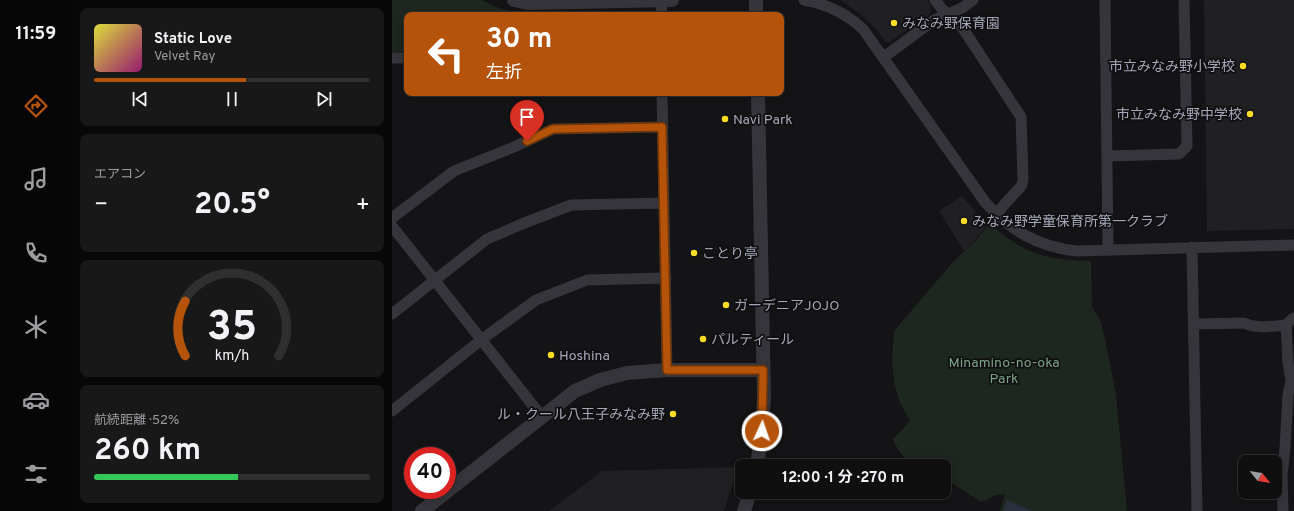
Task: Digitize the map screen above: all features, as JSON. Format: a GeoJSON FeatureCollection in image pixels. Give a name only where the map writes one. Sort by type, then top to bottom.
{"type":"FeatureCollection","features":[{"type":"Feature","properties":{"kind":"street"},"geometry":{"type":"LineString","coordinates":[[514,0],[528,3],[672,0]]}},
{"type":"Feature","properties":{"kind":"street"},"geometry":{"type":"LineString","coordinates":[[661,0],[662,12]]}},
{"type":"Feature","properties":{"kind":"street"},"geometry":{"type":"LineString","coordinates":[[756,0],[756,12]]}},
{"type":"Feature","properties":{"kind":"street"},"geometry":{"type":"LineString","coordinates":[[804,0],[829,7],[843,13],[868,34],[985,202],[1003,221],[1023,235],[1050,247],[1077,251],[1294,245]]}},
{"type":"Feature","properties":{"kind":"street"},"geometry":{"type":"LineString","coordinates":[[935,0],[942,9],[960,24],[1021,116],[1022,185],[996,214]]}},
{"type":"Feature","properties":{"kind":"street"},"geometry":{"type":"LineString","coordinates":[[884,57],[934,20],[962,8],[973,0]]}},
{"type":"Feature","properties":{"kind":"street"},"geometry":{"type":"LineString","coordinates":[[1105,0],[1108,249]]}},
{"type":"Feature","properties":{"kind":"street"},"geometry":{"type":"LineString","coordinates":[[1107,156],[1179,154],[1187,146],[1184,0]]}},
{"type":"Feature","properties":{"kind":"street"},"geometry":{"type":"LineString","coordinates":[[392,58],[404,58]]}},
{"type":"Feature","properties":{"kind":"street"},"geometry":{"type":"LineString","coordinates":[[662,96],[667,370]]}},
{"type":"Feature","properties":{"kind":"street"},"geometry":{"type":"LineString","coordinates":[[758,96],[763,370],[762,431],[758,459]]}},
{"type":"Feature","properties":{"kind":"street"},"geometry":{"type":"LineString","coordinates":[[392,218],[454,171],[514,147],[553,129],[662,127]]}},
{"type":"Feature","properties":{"kind":"street"},"geometry":{"type":"LineString","coordinates":[[392,314],[487,239],[571,205],[664,203]]}},
{"type":"Feature","properties":{"kind":"street"},"geometry":{"type":"LineString","coordinates":[[392,226],[542,417]]}},
{"type":"Feature","properties":{"kind":"street"},"geometry":{"type":"LineString","coordinates":[[1192,247],[1197,511]]}},
{"type":"Feature","properties":{"kind":"street"},"geometry":{"type":"LineString","coordinates":[[392,411],[481,340],[536,300],[587,280],[666,278]]}},
{"type":"Feature","properties":{"kind":"street"},"geometry":{"type":"LineString","coordinates":[[1194,324],[1244,323],[1251,326],[1261,327],[1290,322],[1288,363],[1291,380],[1288,395],[1290,448],[1282,476],[1283,511]]}},
{"type":"Feature","properties":{"kind":"street"},"geometry":{"type":"LineString","coordinates":[[422,511],[575,391],[600,380],[627,373],[667,370],[763,370]]}},
{"type":"Feature","properties":{"kind":"street"},"geometry":{"type":"LineString","coordinates":[[744,511],[748,499]]}},
{"type":"Feature","properties":{"kind":"shaded area","name":"みなみ野保育園"},"geometry":{"type":"Polygon","coordinates":[[[840,0],[927,0],[931,6],[930,14],[890,42],[886,42],[876,29],[859,13],[840,0]]]}},
{"type":"Feature","properties":{"kind":"shaded area","name":"市立みなみ野中学校"},"geometry":{"type":"Polygon","coordinates":[[[1204,0],[1294,0],[1294,229],[1207,231],[1204,0]]]}},
{"type":"Feature","properties":{"kind":"shaded area","name":"みなみ野学童保育所第一クラブ"},"geometry":{"type":"Polygon","coordinates":[[[962,196],[987,225],[964,251],[939,211],[962,196]]]}},
{"type":"Feature","properties":{"kind":"shaded area"},"geometry":{"type":"Polygon","coordinates":[[[735,467],[735,476],[724,511],[549,511],[602,471],[735,467]]]}},
{"type":"Feature","properties":{"kind":"shaded area"},"geometry":{"type":"Polygon","coordinates":[[[1007,500],[1032,511],[1003,511],[1007,500]]]}},
{"type":"Feature","properties":{"kind":"green space"},"geometry":{"type":"Polygon","coordinates":[[[392,0],[481,0],[502,9],[517,12],[404,12],[404,51],[392,52],[392,0]]]}},
{"type":"Feature","properties":{"kind":"green space","name":"Minamino-no-oka Park"},"geometry":{"type":"Polygon","coordinates":[[[990,223],[1013,242],[1036,253],[1061,259],[1091,261],[1092,307],[1100,320],[1116,394],[1127,511],[1000,511],[1005,494],[995,495],[981,502],[951,483],[951,459],[906,459],[895,445],[893,439],[910,421],[900,403],[894,382],[892,358],[894,331],[952,263],[976,240],[990,223]]]}},
{"type":"Feature","properties":{"kind":"place","name":"みなみ野保育園"},"geometry":{"type":"Point","coordinates":[894,23]}},
{"type":"Feature","properties":{"kind":"place","name":"市立みなみ野小学校"},"geometry":{"type":"Point","coordinates":[1243,66]}},
{"type":"Feature","properties":{"kind":"place","name":"市立みなみ野中学校"},"geometry":{"type":"Point","coordinates":[1250,114]}},
{"type":"Feature","properties":{"kind":"place","name":"Navi Park"},"geometry":{"type":"Point","coordinates":[725,119]}},
{"type":"Feature","properties":{"kind":"place","name":"みなみ野学童保育所第一クラブ"},"geometry":{"type":"Point","coordinates":[964,221]}},
{"type":"Feature","properties":{"kind":"place","name":"ことり亭"},"geometry":{"type":"Point","coordinates":[694,253]}},
{"type":"Feature","properties":{"kind":"place","name":"ガーデニアJOJO"},"geometry":{"type":"Point","coordinates":[726,305]}},
{"type":"Feature","properties":{"kind":"place","name":"パルティール"},"geometry":{"type":"Point","coordinates":[703,339]}},
{"type":"Feature","properties":{"kind":"place","name":"Hoshina"},"geometry":{"type":"Point","coordinates":[551,355]}},
{"type":"Feature","properties":{"kind":"place","name":"ル・クール八王子みなみ野"},"geometry":{"type":"Point","coordinates":[673,414]}},
{"type":"Feature","properties":{"kind":"route"},"geometry":{"type":"LineString","coordinates":[[527,141],[553,129],[662,127],[667,370],[763,370],[764,398],[762,431]]}}]}
